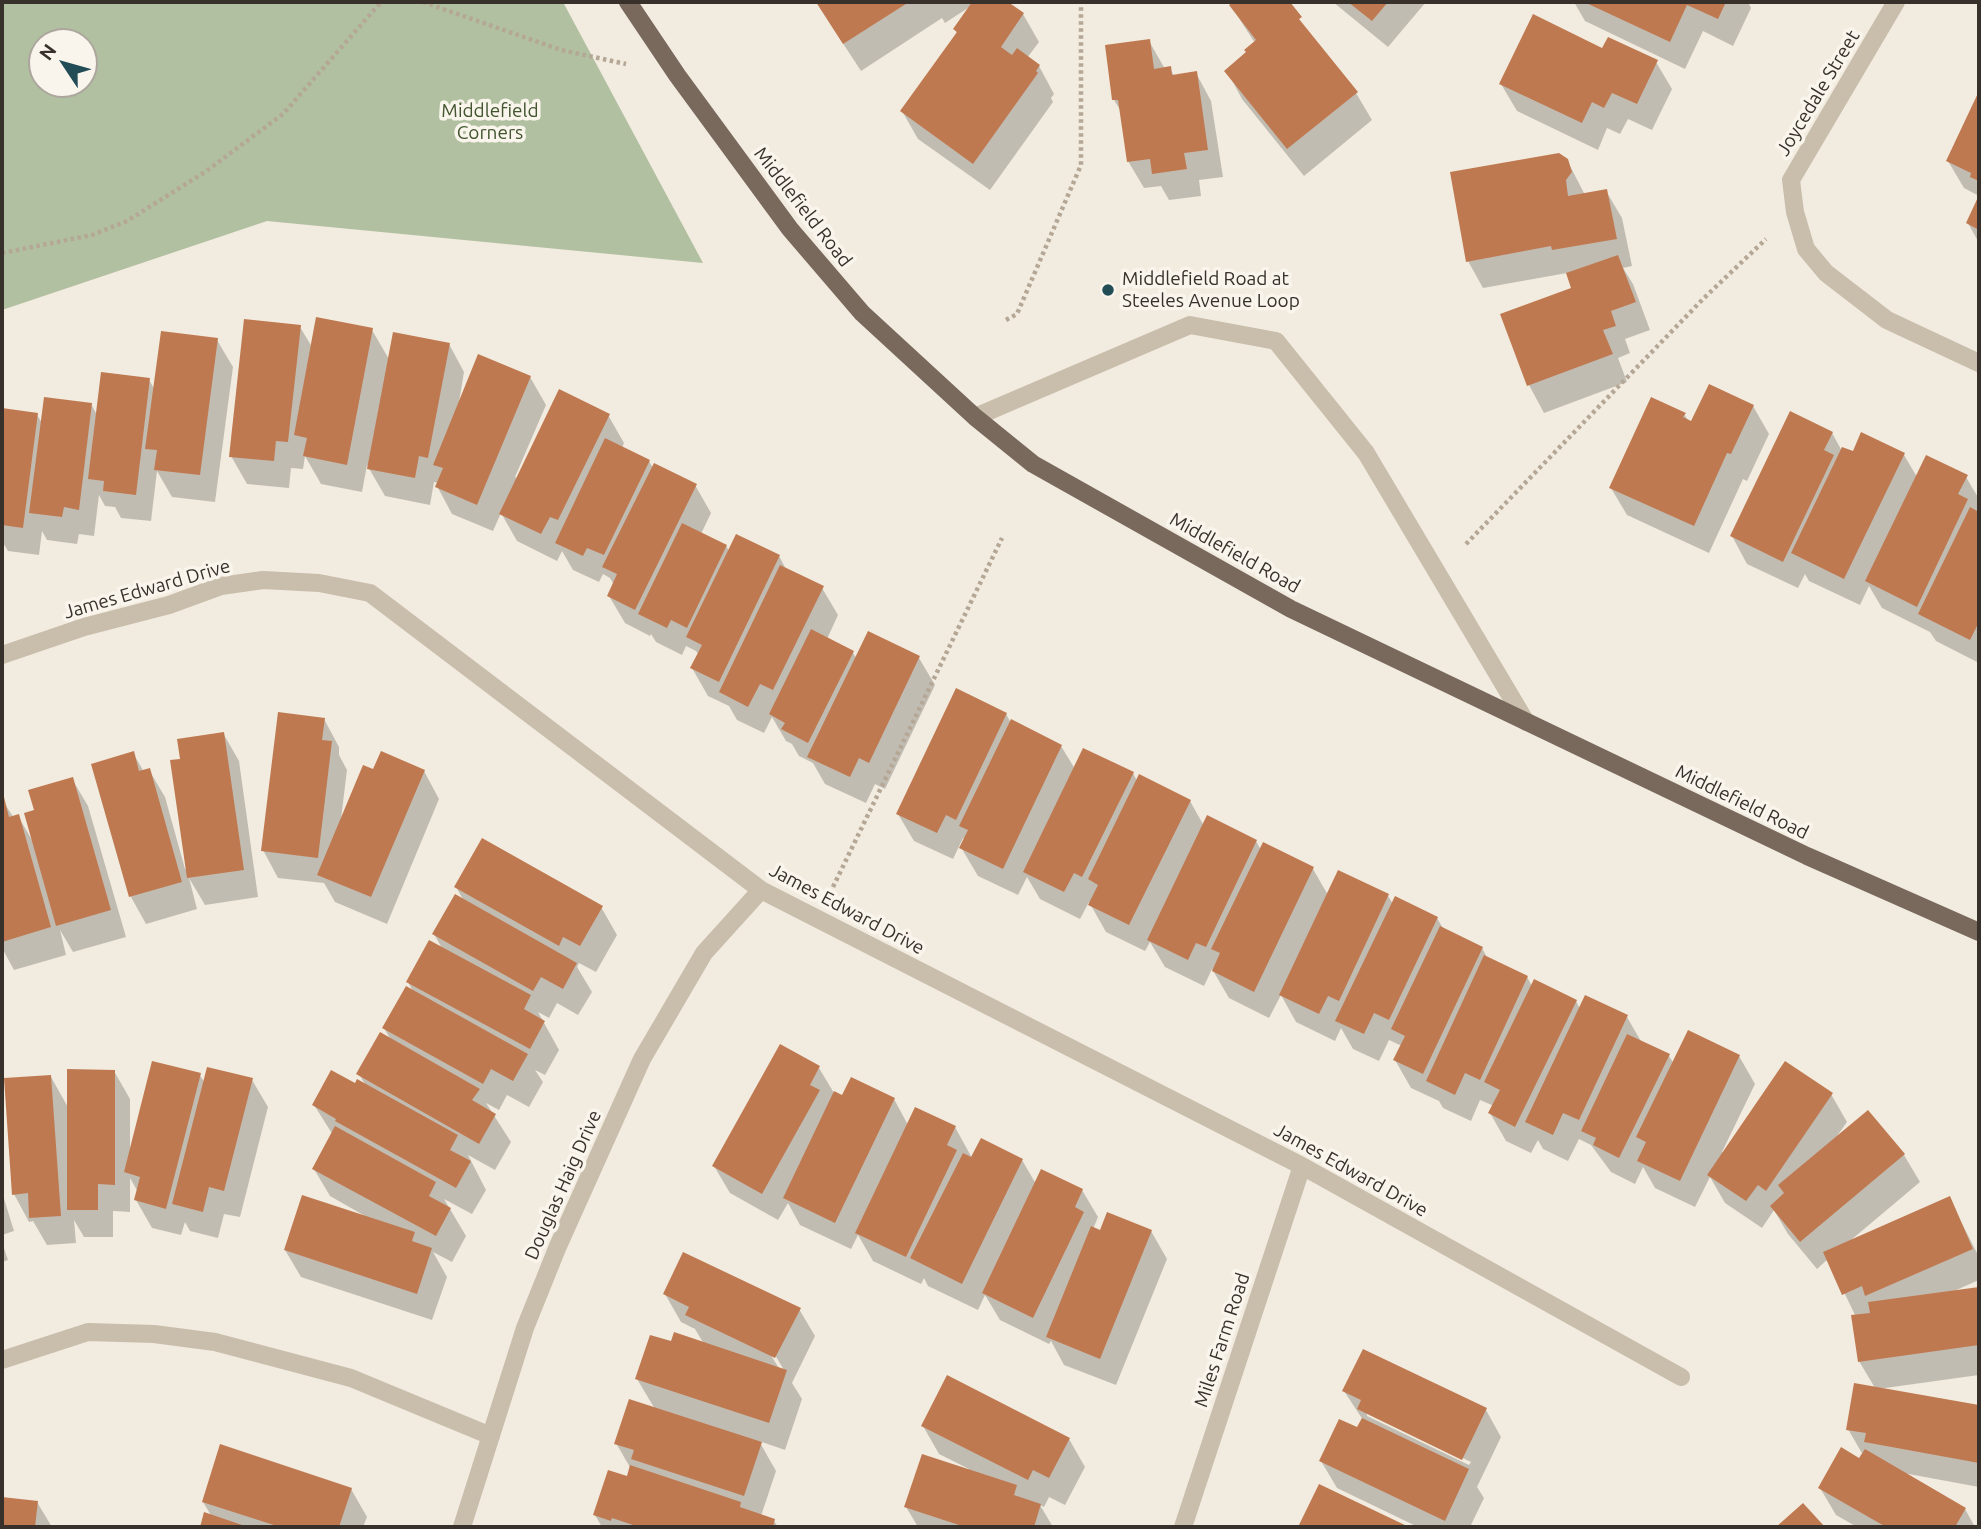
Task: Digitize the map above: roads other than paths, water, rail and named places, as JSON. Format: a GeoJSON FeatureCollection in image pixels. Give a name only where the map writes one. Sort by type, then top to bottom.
{"type":"FeatureCollection","features":[{"type":"Feature","properties":{"kind":"main road","name":"Middlefield Road"},"geometry":{"type":"LineString","coordinates":[[628,2],[677,75],[790,229],[862,313],[975,417],[1033,464],[1280,603],[1807,856],[1979,932]]}},
{"type":"Feature","properties":{"kind":"street","name":"Joycedale Street"},"geometry":{"type":"LineString","coordinates":[[1896,2],[1791,180],[1795,212],[1806,249],[1826,273],[1887,320],[1979,363]]}},
{"type":"Feature","properties":{"kind":"street"},"geometry":{"type":"LineString","coordinates":[[975,417],[1190,325],[1276,341],[1366,453],[1526,722]]}},
{"type":"Feature","properties":{"kind":"street","name":"James Edward Drive"},"geometry":{"type":"LineString","coordinates":[[2,655],[84,627],[169,605],[221,586],[263,580],[319,583],[370,593],[761,890],[1302,1166],[1681,1377]]}},
{"type":"Feature","properties":{"kind":"street","name":"Douglas Haig Drive"},"geometry":{"type":"LineString","coordinates":[[462,1527],[525,1328],[558,1246],[642,1059],[704,953],[761,890]]}},
{"type":"Feature","properties":{"kind":"street","name":"Miles Farm Road"},"geometry":{"type":"LineString","coordinates":[[1183,1527],[1302,1166]]}},
{"type":"Feature","properties":{"kind":"street"},"geometry":{"type":"LineString","coordinates":[[2,1360],[88,1332],[154,1334],[215,1342],[351,1378],[491,1436]]}},
{"type":"Feature","properties":{"kind":"place","name":"Middlefield Road at Steeles Avenue Loop"},"geometry":{"type":"Point","coordinates":[1108,290]}},
{"type":"Feature","properties":{"kind":"park label","name":"Middlefield Corners"},"geometry":{"type":"Point","coordinates":[490,122]}}]}
